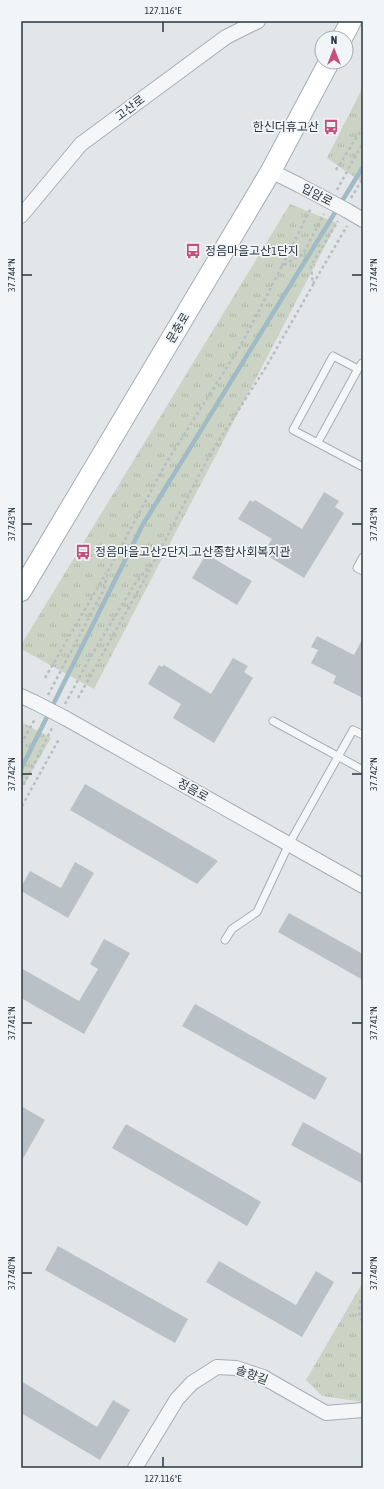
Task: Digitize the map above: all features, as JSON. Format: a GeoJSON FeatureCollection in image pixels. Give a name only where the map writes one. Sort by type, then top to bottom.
{"type":"FeatureCollection","features":[{"type":"Feature","properties":{"kind":"street","name":"고산로"},"geometry":{"type":"LineString","coordinates":[[21,216],[81,144],[226,37],[258,21]]}},
{"type":"Feature","properties":{"kind":"street"},"geometry":{"type":"LineString","coordinates":[[346,30],[351,21]]}},
{"type":"Feature","properties":{"kind":"street","name":"문충로"},"geometry":{"type":"LineString","coordinates":[[21,591],[271,171],[325,70]]}},
{"type":"Feature","properties":{"kind":"street","name":"입암로"},"geometry":{"type":"LineString","coordinates":[[271,171],[363,220]]}},
{"type":"Feature","properties":{"kind":"street","name":"정음로"},"geometry":{"type":"LineString","coordinates":[[21,696],[290,844],[363,886]]}},
{"type":"Feature","properties":{"kind":"street","name":"솔향길"},"geometry":{"type":"LineString","coordinates":[[135,1468],[176,1399],[192,1383],[217,1367],[236,1368],[262,1377],[326,1413],[363,1410]]}},
{"type":"Feature","properties":{"kind":"lane"},"geometry":{"type":"LineString","coordinates":[[358,369],[333,356],[293,430],[363,467]]}},
{"type":"Feature","properties":{"kind":"lane"},"geometry":{"type":"LineString","coordinates":[[318,442],[358,369],[363,363]]}},
{"type":"Feature","properties":{"kind":"lane"},"geometry":{"type":"LineString","coordinates":[[363,557],[357,568],[363,571]]}},
{"type":"Feature","properties":{"kind":"lane"},"geometry":{"type":"LineString","coordinates":[[273,721],[363,770]]}},
{"type":"Feature","properties":{"kind":"lane"},"geometry":{"type":"LineString","coordinates":[[225,940],[232,928],[257,912],[290,844],[353,730],[363,735]]}},
{"type":"Feature","properties":{"kind":"path"},"geometry":{"type":"LineString","coordinates":[[336,170],[363,127]]}},
{"type":"Feature","properties":{"kind":"path"},"geometry":{"type":"LineString","coordinates":[[335,193],[363,142]]}},
{"type":"Feature","properties":{"kind":"path"},"geometry":{"type":"LineString","coordinates":[[313,285],[311,266],[363,178]]}},
{"type":"Feature","properties":{"kind":"path"},"geometry":{"type":"LineString","coordinates":[[45,678],[108,571],[166,464],[241,345],[311,208]]}},
{"type":"Feature","properties":{"kind":"path"},"geometry":{"type":"LineString","coordinates":[[282,266],[303,254],[324,213]]}},
{"type":"Feature","properties":{"kind":"path"},"geometry":{"type":"LineString","coordinates":[[78,698],[155,560],[209,456],[266,367],[347,226]]}},
{"type":"Feature","properties":{"kind":"path"},"geometry":{"type":"LineString","coordinates":[[21,790],[60,718],[91,656],[136,582],[155,560]]}},
{"type":"Feature","properties":{"kind":"path"},"geometry":{"type":"LineString","coordinates":[[21,744],[39,705],[104,590],[108,571]]}},
{"type":"Feature","properties":{"kind":"path"},"geometry":{"type":"LineString","coordinates":[[21,723],[23,719]]}},
{"type":"Feature","properties":{"kind":"path"},"geometry":{"type":"LineString","coordinates":[[21,807],[59,739]]}},
{"type":"Feature","properties":{"kind":"path"},"geometry":{"type":"LineString","coordinates":[[21,797],[21,807]]}},
{"type":"Feature","properties":{"kind":"path"},"geometry":{"type":"LineString","coordinates":[[363,1294],[359,1303],[361,1319],[363,1322]]}},
{"type":"Feature","properties":{"kind":"green space"},"geometry":{"type":"Polygon","coordinates":[[[363,87],[363,183],[327,158],[363,87]]]}},
{"type":"Feature","properties":{"kind":"green space"},"geometry":{"type":"Polygon","coordinates":[[[290,204],[337,223],[94,689],[21,649],[21,645],[290,204]]]}},
{"type":"Feature","properties":{"kind":"green space"},"geometry":{"type":"Polygon","coordinates":[[[21,722],[51,738],[21,790],[21,722]]]}},
{"type":"Feature","properties":{"kind":"green space"},"geometry":{"type":"Polygon","coordinates":[[[363,1282],[363,1402],[322,1396],[306,1380],[363,1282]]]}},
{"type":"Feature","properties":{"kind":"building"},"geometry":{"type":"Polygon","coordinates":[[[324,492],[339,501],[335,507],[344,513],[304,578],[263,553],[272,539],[238,519],[250,500],[253,502],[255,500],[302,529],[324,492]]]}},
{"type":"Feature","properties":{"kind":"building"},"geometry":{"type":"Polygon","coordinates":[[[206,554],[252,581],[237,605],[192,578],[206,554]]]}},
{"type":"Feature","properties":{"kind":"building"},"geometry":{"type":"Polygon","coordinates":[[[317,636],[354,655],[363,638],[363,698],[333,683],[336,676],[311,663],[318,650],[311,647],[317,636]]]}},
{"type":"Feature","properties":{"kind":"building"},"geometry":{"type":"Polygon","coordinates":[[[233,658],[248,666],[244,672],[253,678],[214,743],[173,718],[181,704],[148,684],[159,665],[162,667],[164,665],[211,694],[233,658]]]}},
{"type":"Feature","properties":{"kind":"building"},"geometry":{"type":"Polygon","coordinates":[[[85,784],[218,861],[197,884],[70,810],[85,784]]]}},
{"type":"Feature","properties":{"kind":"building"},"geometry":{"type":"Polygon","coordinates":[[[75,862],[94,873],[68,918],[21,891],[21,887],[30,871],[61,888],[75,862]]]}},
{"type":"Feature","properties":{"kind":"building"},"geometry":{"type":"Polygon","coordinates":[[[289,913],[363,954],[363,980],[278,932],[289,913]]]}},
{"type":"Feature","properties":{"kind":"building"},"geometry":{"type":"Polygon","coordinates":[[[104,939],[130,953],[84,1034],[21,998],[21,968],[79,1001],[98,969],[90,964],[104,939]]]}},
{"type":"Feature","properties":{"kind":"building"},"geometry":{"type":"Polygon","coordinates":[[[195,1004],[327,1078],[315,1100],[182,1026],[195,1004]]]}},
{"type":"Feature","properties":{"kind":"building"},"geometry":{"type":"Polygon","coordinates":[[[21,1106],[45,1120],[21,1162],[21,1106]]]}},
{"type":"Feature","properties":{"kind":"building"},"geometry":{"type":"Polygon","coordinates":[[[303,1122],[363,1155],[363,1184],[291,1145],[303,1122]]]}},
{"type":"Feature","properties":{"kind":"building"},"geometry":{"type":"Polygon","coordinates":[[[126,1124],[261,1202],[247,1226],[112,1148],[126,1124]]]}},
{"type":"Feature","properties":{"kind":"building"},"geometry":{"type":"Polygon","coordinates":[[[58,1246],[188,1319],[175,1343],[45,1270],[58,1246]]]}},
{"type":"Feature","properties":{"kind":"building"},"geometry":{"type":"Polygon","coordinates":[[[219,1261],[296,1305],[316,1271],[334,1282],[302,1337],[206,1282],[219,1261]]]}},
{"type":"Feature","properties":{"kind":"building"},"geometry":{"type":"Polygon","coordinates":[[[21,1381],[97,1427],[113,1400],[130,1410],[100,1460],[21,1413],[21,1381]]]}},
{"type":"Feature","properties":{"kind":"waterway"},"geometry":{"type":"LineString","coordinates":[[21,769],[142,526],[363,167]]}},
{"type":"Feature","properties":{"kind":"place","name":"한신더휴고산"},"geometry":{"type":"Point","coordinates":[331,127]}},
{"type":"Feature","properties":{"kind":"place","name":"정음마을고산1단지"},"geometry":{"type":"Point","coordinates":[193,251]}},
{"type":"Feature","properties":{"kind":"place","name":"정음마을고산2단지.고산종합사회복지관"},"geometry":{"type":"Point","coordinates":[83,552]}}]}
